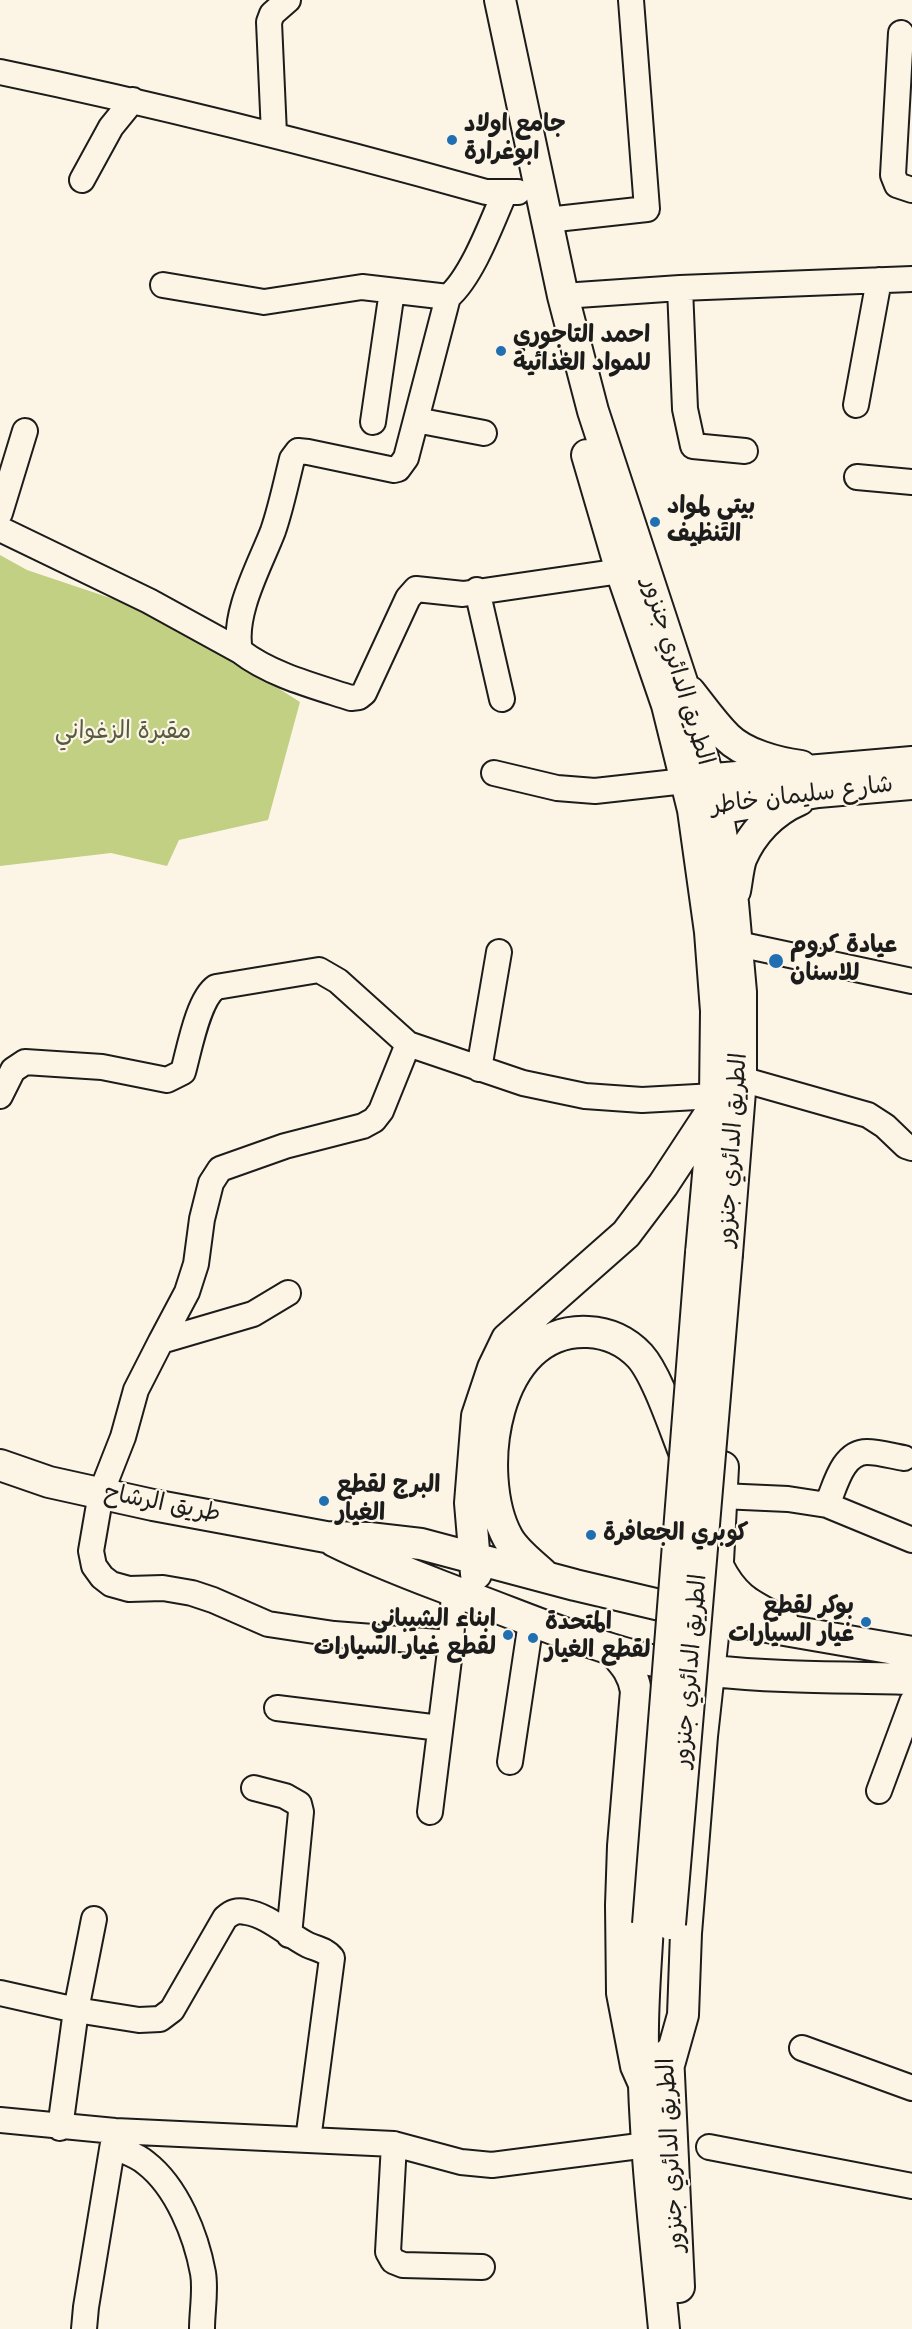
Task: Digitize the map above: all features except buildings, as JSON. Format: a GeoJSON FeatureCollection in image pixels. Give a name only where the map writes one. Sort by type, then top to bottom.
{"type":"FeatureCollection","features":[{"type":"Feature","properties":{"kind":"main road","name":"الطريق الدائري جنزور"},"geometry":{"type":"LineString","coordinates":[[479,0],[513,192],[621,571],[701,795],[733,903],[738,944],[741,992],[741,1079],[736,1145],[714,1253],[684,1452],[659,1924],[656,2078],[647,2145],[664,2329]]}},
{"type":"Feature","properties":{"kind":"main road","name":"الطريق الدائري جنزور"},"geometry":{"type":"LineString","coordinates":[[500,0],[563,296],[593,411],[682,682],[701,795],[716,1011],[714,1253],[659,1924]]}},
{"type":"Feature","properties":{"kind":"main road"},"geometry":{"type":"LineString","coordinates":[[682,682],[728,738],[743,748],[790,765],[823,781]]}},
{"type":"Feature","properties":{"kind":"main road","name":"شارع سليمان خاطر"},"geometry":{"type":"LineString","coordinates":[[701,795],[823,781],[912,762]]}},
{"type":"Feature","properties":{"kind":"main road"},"geometry":{"type":"LineString","coordinates":[[733,903],[741,859],[756,833],[770,818],[823,781]]}},
{"type":"Feature","properties":{"kind":"main road","name":"شارع سليمان خاطر"},"geometry":{"type":"LineString","coordinates":[[823,781],[912,784]]}},
{"type":"Feature","properties":{"kind":"main road"},"geometry":{"type":"LineString","coordinates":[[466,1596],[474,1557],[470,1503],[477,1416],[493,1368],[507,1339],[626,1234],[663,1185],[714,1103]]}},
{"type":"Feature","properties":{"kind":"main road"},"geometry":{"type":"LineString","coordinates":[[614,1652],[627,1666],[633,1677],[636,1691],[623,1846],[621,1982],[636,2066],[656,2078],[683,2015],[686,1933],[702,1736],[715,1618],[721,1496],[739,1244],[739,1181],[736,1145]]}},
{"type":"Feature","properties":{"kind":"main road"},"geometry":{"type":"LineString","coordinates":[[545,1576],[509,1541],[501,1524],[494,1498],[492,1472],[495,1432],[505,1389],[526,1356],[557,1336],[582,1332],[605,1333],[628,1344],[650,1372],[684,1452]]}},
{"type":"Feature","properties":{"kind":"main road","name":"طريق الرشاح"},"geometry":{"type":"LineString","coordinates":[[0,1465],[49,1482],[326,1537]]}},
{"type":"Feature","properties":{"kind":"main road"},"geometry":{"type":"LineString","coordinates":[[421,1544],[448,1530],[470,1503]]}},
{"type":"Feature","properties":{"kind":"main road"},"geometry":{"type":"LineString","coordinates":[[326,1537],[369,1538],[421,1544],[715,1618],[912,1652]]}},
{"type":"Feature","properties":{"kind":"main road"},"geometry":{"type":"LineString","coordinates":[[326,1537],[366,1557],[614,1652],[710,1671],[912,1679]]}},
{"type":"Feature","properties":{"kind":"main road"},"geometry":{"type":"LineString","coordinates":[[718,1566],[726,1583],[736,1595],[807,1635]]}},
{"type":"Feature","properties":{"kind":"main road"},"geometry":{"type":"LineString","coordinates":[[702,1736],[711,1711],[724,1694],[734,1686],[767,1675]]}},
{"type":"Feature","properties":{"kind":"main road","name":"الطريق الدائري جنزور"},"geometry":{"type":"LineString","coordinates":[[656,2078],[683,2329]]}},
{"type":"Feature","properties":{"kind":"street"},"geometry":{"type":"LineString","coordinates":[[274,134],[269,22],[272,14],[288,0]]}},
{"type":"Feature","properties":{"kind":"street"},"geometry":{"type":"LineString","coordinates":[[547,220],[647,209],[631,0]]}},
{"type":"Feature","properties":{"kind":"street"},"geometry":{"type":"LineString","coordinates":[[901,33],[893,175],[897,185],[912,190]]}},
{"type":"Feature","properties":{"kind":"street"},"geometry":{"type":"LineString","coordinates":[[0,72],[133,100],[274,134],[486,192],[513,192]]}},
{"type":"Feature","properties":{"kind":"street"},"geometry":{"type":"LineString","coordinates":[[82,180],[111,126],[133,100]]}},
{"type":"Feature","properties":{"kind":"street"},"geometry":{"type":"LineString","coordinates":[[240,651],[238,641],[246,601],[274,529],[295,455],[298,451],[308,452],[398,469],[406,458],[448,297],[461,284],[490,227],[513,192]]}},
{"type":"Feature","properties":{"kind":"street"},"geometry":{"type":"LineString","coordinates":[[563,296],[680,288],[912,279]]}},
{"type":"Feature","properties":{"kind":"street"},"geometry":{"type":"LineString","coordinates":[[856,405],[879,280]]}},
{"type":"Feature","properties":{"kind":"street"},"geometry":{"type":"LineString","coordinates":[[163,285],[264,302],[362,287],[448,297]]}},
{"type":"Feature","properties":{"kind":"street"},"geometry":{"type":"LineString","coordinates":[[680,288],[685,409],[690,439],[693,446],[745,451]]}},
{"type":"Feature","properties":{"kind":"street"},"geometry":{"type":"LineString","coordinates":[[373,422],[392,291]]}},
{"type":"Feature","properties":{"kind":"street"},"geometry":{"type":"LineString","coordinates":[[416,420],[484,433]]}},
{"type":"Feature","properties":{"kind":"street"},"geometry":{"type":"LineString","coordinates":[[0,513],[25,431]]}},
{"type":"Feature","properties":{"kind":"street"},"geometry":{"type":"LineString","coordinates":[[857,477],[912,482]]}},
{"type":"Feature","properties":{"kind":"street"},"geometry":{"type":"LineString","coordinates":[[0,529],[149,601],[240,651],[250,659],[297,680],[351,698],[359,698],[364,693],[412,592],[416,589],[463,594],[477,590],[621,571]]}},
{"type":"Feature","properties":{"kind":"street"},"geometry":{"type":"LineString","coordinates":[[477,590],[502,699]]}},
{"type":"Feature","properties":{"kind":"street"},"geometry":{"type":"LineString","coordinates":[[494,773],[557,788],[701,795]]}},
{"type":"Feature","properties":{"kind":"street"},"geometry":{"type":"LineString","coordinates":[[738,944],[912,981]]}},
{"type":"Feature","properties":{"kind":"street"},"geometry":{"type":"LineString","coordinates":[[479,1069],[499,952]]}},
{"type":"Feature","properties":{"kind":"street"},"geometry":{"type":"LineString","coordinates":[[0,1096],[13,1070],[25,1062],[102,1067],[167,1080],[177,1077],[183,1072],[201,1012],[211,990],[216,987],[319,970],[330,975],[408,1044],[479,1069],[523,1083],[585,1096],[714,1103]]}},
{"type":"Feature","properties":{"kind":"street"},"geometry":{"type":"LineString","coordinates":[[408,1044],[381,1111],[374,1120],[346,1131],[285,1146],[220,1170],[211,1183],[202,1219],[196,1264],[187,1293],[136,1390],[123,1437],[101,1493],[91,1551],[94,1566],[102,1577],[111,1584],[129,1589],[163,1588],[192,1593],[268,1624],[334,1634],[451,1643]]}},
{"type":"Feature","properties":{"kind":"street"},"geometry":{"type":"LineString","coordinates":[[741,1079],[868,1115],[885,1126],[906,1146],[912,1148]]}},
{"type":"Feature","properties":{"kind":"street"},"geometry":{"type":"LineString","coordinates":[[161,1341],[253,1314],[288,1293]]}},
{"type":"Feature","properties":{"kind":"street"},"geometry":{"type":"LineString","coordinates":[[827,1505],[845,1464],[855,1454],[866,1452],[904,1458]]}},
{"type":"Feature","properties":{"kind":"street"},"geometry":{"type":"LineString","coordinates":[[721,1496],[788,1499],[827,1505],[912,1540]]}},
{"type":"Feature","properties":{"kind":"street"},"geometry":{"type":"LineString","coordinates":[[430,1812],[451,1643],[466,1596]]}},
{"type":"Feature","properties":{"kind":"street"},"geometry":{"type":"LineString","coordinates":[[510,1762],[531,1622]]}},
{"type":"Feature","properties":{"kind":"street"},"geometry":{"type":"LineString","coordinates":[[879,1791],[912,1702]]}},
{"type":"Feature","properties":{"kind":"street"},"geometry":{"type":"LineString","coordinates":[[277,1708],[440,1728]]}},
{"type":"Feature","properties":{"kind":"street"},"geometry":{"type":"LineString","coordinates":[[254,1788],[285,1796],[299,1804],[301,1812],[289,1935]]}},
{"type":"Feature","properties":{"kind":"street"},"geometry":{"type":"LineString","coordinates":[[0,1993],[76,2010],[139,2020],[160,2019],[172,2010],[225,1918],[232,1911],[247,1911],[262,1917],[289,1935],[328,1953],[332,1958],[308,2140]]}},
{"type":"Feature","properties":{"kind":"street"},"geometry":{"type":"LineString","coordinates":[[60,2128],[76,2010],[94,1919]]}},
{"type":"Feature","properties":{"kind":"street"},"geometry":{"type":"LineString","coordinates":[[802,2048],[912,2088]]}},
{"type":"Feature","properties":{"kind":"street"},"geometry":{"type":"LineString","coordinates":[[0,2120],[60,2128],[114,2139],[308,2140],[394,2144],[461,2162],[492,2165],[647,2145]]}},
{"type":"Feature","properties":{"kind":"street"},"geometry":{"type":"LineString","coordinates":[[84,2329],[114,2139]]}},
{"type":"Feature","properties":{"kind":"street"},"geometry":{"type":"LineString","coordinates":[[114,2139],[145,2162],[161,2178],[179,2205],[195,2240],[203,2275],[202,2329]]}},
{"type":"Feature","properties":{"kind":"street"},"geometry":{"type":"LineString","coordinates":[[394,2144],[388,2252],[393,2261],[403,2265],[482,2267]]}},
{"type":"Feature","properties":{"kind":"street"},"geometry":{"type":"LineString","coordinates":[[709,2147],[912,2186]]}},
{"type":"Feature","properties":{"kind":"green space","name":"مقبرة الزغواني"},"geometry":{"type":"Polygon","coordinates":[[[0,555],[27,570],[164,616],[300,702],[268,820],[179,840],[167,866],[111,853],[0,866],[0,555]]]}},
{"type":"Feature","properties":{"kind":"place","name":"جامع اولاد ابوغرارة"},"geometry":{"type":"Point","coordinates":[452,140]}},
{"type":"Feature","properties":{"kind":"place","name":"احمد التاجوري للمواد الغذائية"},"geometry":{"type":"Point","coordinates":[501,351]}},
{"type":"Feature","properties":{"kind":"place","name":"بيتي لمواد التنظيف"},"geometry":{"type":"Point","coordinates":[655,522]}},
{"type":"Feature","properties":{"kind":"place","name":"عيادة كروم للاسنان"},"geometry":{"type":"Point","coordinates":[776,961]}},
{"type":"Feature","properties":{"kind":"place","name":"البرج لقطع الغيار"},"geometry":{"type":"Point","coordinates":[324,1501]}},
{"type":"Feature","properties":{"kind":"place","name":"كوبري الجعافرة"},"geometry":{"type":"Point","coordinates":[591,1535]}},
{"type":"Feature","properties":{"kind":"place","name":"بوكر لقطع غيار السيارات"},"geometry":{"type":"Point","coordinates":[866,1622]}},
{"type":"Feature","properties":{"kind":"place","name":"ابناء الشيباني لقطع غيار السيارات"},"geometry":{"type":"Point","coordinates":[508,1635]}},
{"type":"Feature","properties":{"kind":"place","name":"المتحدة لقطع الغيار"},"geometry":{"type":"Point","coordinates":[533,1638]}}]}
